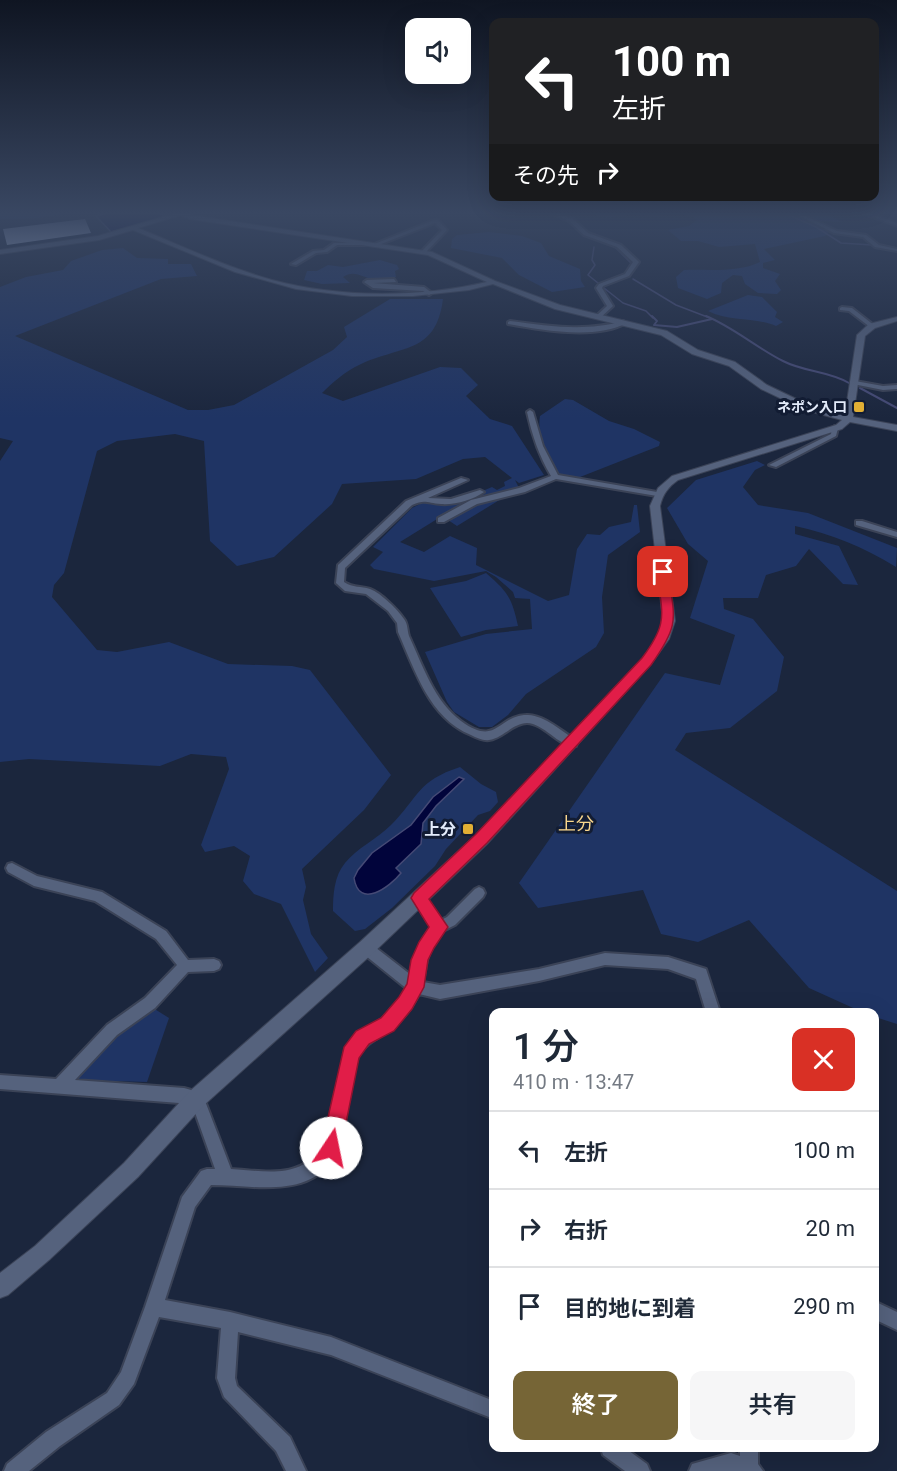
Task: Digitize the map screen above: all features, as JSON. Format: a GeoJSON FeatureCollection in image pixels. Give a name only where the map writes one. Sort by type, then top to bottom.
{"type":"FeatureCollection","features":[{"type":"Feature","properties":{"kind":"street"},"geometry":{"type":"LineString","coordinates":[[271,281],[339,292],[429,293],[462,290],[493,282],[569,311],[664,333],[695,352],[732,364],[782,397],[808,408],[848,419],[897,428]]}},
{"type":"Feature","properties":{"kind":"street"},"geometry":{"type":"LineString","coordinates":[[394,281],[367,282],[373,286],[424,289],[429,293]]}},
{"type":"Feature","properties":{"kind":"street"},"geometry":{"type":"LineString","coordinates":[[598,317],[610,306],[599,288],[613,281]]}},
{"type":"Feature","properties":{"kind":"street"},"geometry":{"type":"LineString","coordinates":[[842,309],[849,309],[872,326]]}},
{"type":"Feature","properties":{"kind":"street"},"geometry":{"type":"LineString","coordinates":[[0,1287],[42,1253],[131,1170],[197,1098],[366,948],[482,839],[647,662],[663,639],[669,621],[655,506],[657,494],[666,483],[675,478],[835,428],[848,419],[855,383],[859,340],[864,331],[872,326],[897,319]]}},
{"type":"Feature","properties":{"kind":"street"},"geometry":{"type":"LineString","coordinates":[[510,324],[582,329],[615,326],[623,323]]}},
{"type":"Feature","properties":{"kind":"street"},"geometry":{"type":"LineString","coordinates":[[855,383],[883,388],[897,387]]}},
{"type":"Feature","properties":{"kind":"street"},"geometry":{"type":"LineString","coordinates":[[530,412],[535,434],[547,465],[555,477]]}},
{"type":"Feature","properties":{"kind":"street"},"geometry":{"type":"LineString","coordinates":[[773,465],[834,435],[835,428]]}},
{"type":"Feature","properties":{"kind":"street"},"geometry":{"type":"LineString","coordinates":[[441,520],[474,502],[511,494],[555,477],[657,494]]}},
{"type":"Feature","properties":{"kind":"street"},"geometry":{"type":"LineString","coordinates":[[464,480],[405,506],[341,567],[340,583],[348,589],[369,592],[391,609],[402,622],[403,632],[436,700],[447,717],[465,729],[484,736],[495,734],[515,720],[534,718],[572,743]]}},
{"type":"Feature","properties":{"kind":"street"},"geometry":{"type":"LineString","coordinates":[[420,498],[438,503],[451,503],[480,492]]}},
{"type":"Feature","properties":{"kind":"street"},"geometry":{"type":"LineString","coordinates":[[859,524],[897,535]]}},
{"type":"Feature","properties":{"kind":"street"},"geometry":{"type":"LineString","coordinates":[[12,868],[34,881],[98,896],[161,935],[185,966]]}},
{"type":"Feature","properties":{"kind":"street"},"geometry":{"type":"LineString","coordinates":[[14,1471],[53,1439],[113,1399],[128,1378],[188,1203],[207,1177],[294,1178],[312,1172],[324,1162],[331,1148],[351,1054],[363,1038],[387,1024],[416,987],[420,960],[427,942],[439,927],[451,921],[479,893]]}},
{"type":"Feature","properties":{"kind":"street"},"geometry":{"type":"LineString","coordinates":[[419,898],[439,927]]}},
{"type":"Feature","properties":{"kind":"street"},"geometry":{"type":"LineString","coordinates":[[366,948],[416,987],[440,992],[539,975],[605,959],[668,963],[701,974],[711,1008]]}},
{"type":"Feature","properties":{"kind":"street"},"geometry":{"type":"LineString","coordinates":[[60,1084],[112,1030],[150,1003],[185,966],[214,965]]}},
{"type":"Feature","properties":{"kind":"street"},"geometry":{"type":"LineString","coordinates":[[0,1082],[60,1084],[87,1090],[184,1095],[197,1098]]}},
{"type":"Feature","properties":{"kind":"street"},"geometry":{"type":"LineString","coordinates":[[197,1098],[226,1178]]}},
{"type":"Feature","properties":{"kind":"street"},"geometry":{"type":"LineString","coordinates":[[154,1307],[230,1321],[331,1346],[489,1408]]}},
{"type":"Feature","properties":{"kind":"street"},"geometry":{"type":"LineString","coordinates":[[879,1312],[897,1321]]}},
{"type":"Feature","properties":{"kind":"street"},"geometry":{"type":"LineString","coordinates":[[230,1321],[226,1378],[230,1391],[283,1444],[296,1471]]}},
{"type":"Feature","properties":{"kind":"street"},"geometry":{"type":"LineString","coordinates":[[615,1452],[640,1471]]}},
{"type":"Feature","properties":{"kind":"street"},"geometry":{"type":"LineString","coordinates":[[699,1471],[731,1462],[751,1470],[749,1452]]}},
{"type":"Feature","properties":{"kind":"shaded area"},"geometry":{"type":"Polygon","coordinates":[[[17,281],[157,281],[15,336],[188,410],[208,410],[234,405],[333,350],[347,337],[344,327],[390,299],[443,299],[433,330],[424,339],[414,346],[354,368],[322,393],[343,401],[440,367],[461,368],[478,385],[466,396],[490,419],[512,426],[544,475],[519,483],[515,480],[519,488],[457,526],[442,516],[400,542],[424,552],[450,536],[477,548],[476,565],[548,601],[569,595],[577,549],[587,534],[600,535],[609,527],[631,522],[634,505],[637,505],[640,532],[608,555],[602,597],[604,633],[596,647],[526,694],[508,715],[492,727],[479,727],[454,712],[447,702],[425,652],[486,634],[532,629],[530,599],[515,598],[513,592],[486,571],[434,581],[374,569],[370,565],[383,552],[373,547],[412,508],[424,502],[452,504],[492,487],[497,490],[505,486],[504,482],[512,478],[485,457],[463,459],[416,479],[342,484],[332,504],[274,557],[237,566],[210,541],[204,441],[175,434],[117,441],[97,451],[64,573],[54,585],[52,597],[97,650],[117,652],[169,642],[228,664],[292,666],[310,670],[391,775],[364,810],[302,869],[306,887],[303,900],[311,934],[328,958],[315,972],[281,904],[254,894],[243,881],[250,856],[234,846],[205,852],[201,845],[229,769],[226,757],[191,754],[160,766],[29,759],[0,762],[0,461],[13,441],[0,438],[0,287],[17,281]]]}},
{"type":"Feature","properties":{"kind":"shaded area"},"geometry":{"type":"Polygon","coordinates":[[[307,281],[347,281],[350,283],[322,284],[307,281]]]}},
{"type":"Feature","properties":{"kind":"shaded area"},"geometry":{"type":"Polygon","coordinates":[[[530,281],[581,281],[585,287],[552,292],[530,281]]]}},
{"type":"Feature","properties":{"kind":"shaded area"},"geometry":{"type":"Polygon","coordinates":[[[677,281],[725,281],[722,283],[721,293],[707,299],[678,288],[677,281]]]}},
{"type":"Feature","properties":{"kind":"shaded area"},"geometry":{"type":"Polygon","coordinates":[[[744,281],[775,281],[781,290],[777,294],[758,293],[744,281]]]}},
{"type":"Feature","properties":{"kind":"shaded area"},"geometry":{"type":"Polygon","coordinates":[[[748,295],[762,297],[777,312],[775,317],[783,322],[776,326],[760,321],[725,317],[708,311],[748,295]]]}},
{"type":"Feature","properties":{"kind":"shaded area"},"geometry":{"type":"Polygon","coordinates":[[[565,399],[573,400],[609,421],[634,429],[660,442],[659,446],[575,479],[561,476],[555,472],[543,450],[539,423],[540,416],[565,399]]]}},
{"type":"Feature","properties":{"kind":"shaded area"},"geometry":{"type":"Polygon","coordinates":[[[757,461],[765,465],[755,470],[743,487],[758,505],[808,513],[897,548],[896,567],[847,542],[795,526],[795,534],[839,546],[858,585],[843,584],[809,549],[796,566],[766,575],[758,598],[723,598],[724,609],[753,619],[784,657],[777,691],[730,728],[686,733],[675,750],[897,891],[897,1024],[879,1018],[879,1008],[853,1008],[809,988],[749,920],[698,942],[661,934],[643,890],[538,908],[519,883],[665,673],[720,685],[735,635],[690,618],[708,561],[688,544],[667,508],[696,480],[757,461]]]}},
{"type":"Feature","properties":{"kind":"shaded area"},"geometry":{"type":"Polygon","coordinates":[[[486,573],[508,596],[518,626],[486,630],[461,637],[430,588],[466,581],[486,573]]]}},
{"type":"Feature","properties":{"kind":"shaded area"},"geometry":{"type":"Polygon","coordinates":[[[460,767],[481,784],[496,792],[498,802],[490,811],[478,815],[446,849],[435,866],[392,908],[365,929],[355,931],[333,911],[335,886],[341,868],[355,853],[391,825],[427,784],[446,772],[460,767]]]}},
{"type":"Feature","properties":{"kind":"shaded area"},"geometry":{"type":"Polygon","coordinates":[[[459,777],[464,779],[436,806],[423,823],[421,844],[396,868],[401,873],[383,889],[375,893],[362,893],[357,888],[354,878],[372,853],[411,825],[433,797],[459,777]]]}},
{"type":"Feature","properties":{"kind":"shaded area"},"geometry":{"type":"Polygon","coordinates":[[[153,1008],[169,1018],[147,1082],[78,1080],[76,1072],[114,1033],[153,1008]]]}},
{"type":"Feature","properties":{"kind":"waterway"},"geometry":{"type":"LineString","coordinates":[[636,281],[676,305],[710,318]]}},
{"type":"Feature","properties":{"kind":"waterway"},"geometry":{"type":"LineString","coordinates":[[604,288],[623,303],[646,311],[653,318]]}},
{"type":"Feature","properties":{"kind":"waterway"},"geometry":{"type":"LineString","coordinates":[[652,316],[657,321],[654,325],[677,327],[712,319]]}},
{"type":"Feature","properties":{"kind":"waterway"},"geometry":{"type":"LineString","coordinates":[[706,316],[710,318]]}},
{"type":"Feature","properties":{"kind":"waterway"},"geometry":{"type":"LineString","coordinates":[[712,319],[783,361],[849,383]]}},
{"type":"Feature","properties":{"kind":"waterway"},"geometry":{"type":"LineString","coordinates":[[860,388],[897,408]]}},
{"type":"Feature","properties":{"kind":"place","name":"ネポン入口"},"geometry":{"type":"Point","coordinates":[859,407]}},
{"type":"Feature","properties":{"kind":"place","name":"上分"},"geometry":{"type":"Point","coordinates":[468,829]}},
{"type":"Feature","properties":{"kind":"district","name":"上分"},"geometry":{"type":"Point","coordinates":[576,823]}},
{"type":"Feature","properties":{"kind":"route"},"geometry":{"type":"LineString","coordinates":[[331,1148],[351,1054],[363,1038],[387,1024],[406,1003],[416,987],[420,960],[427,942],[439,927],[419,898],[482,839],[647,662],[663,639],[669,621],[663,572]]}}]}
